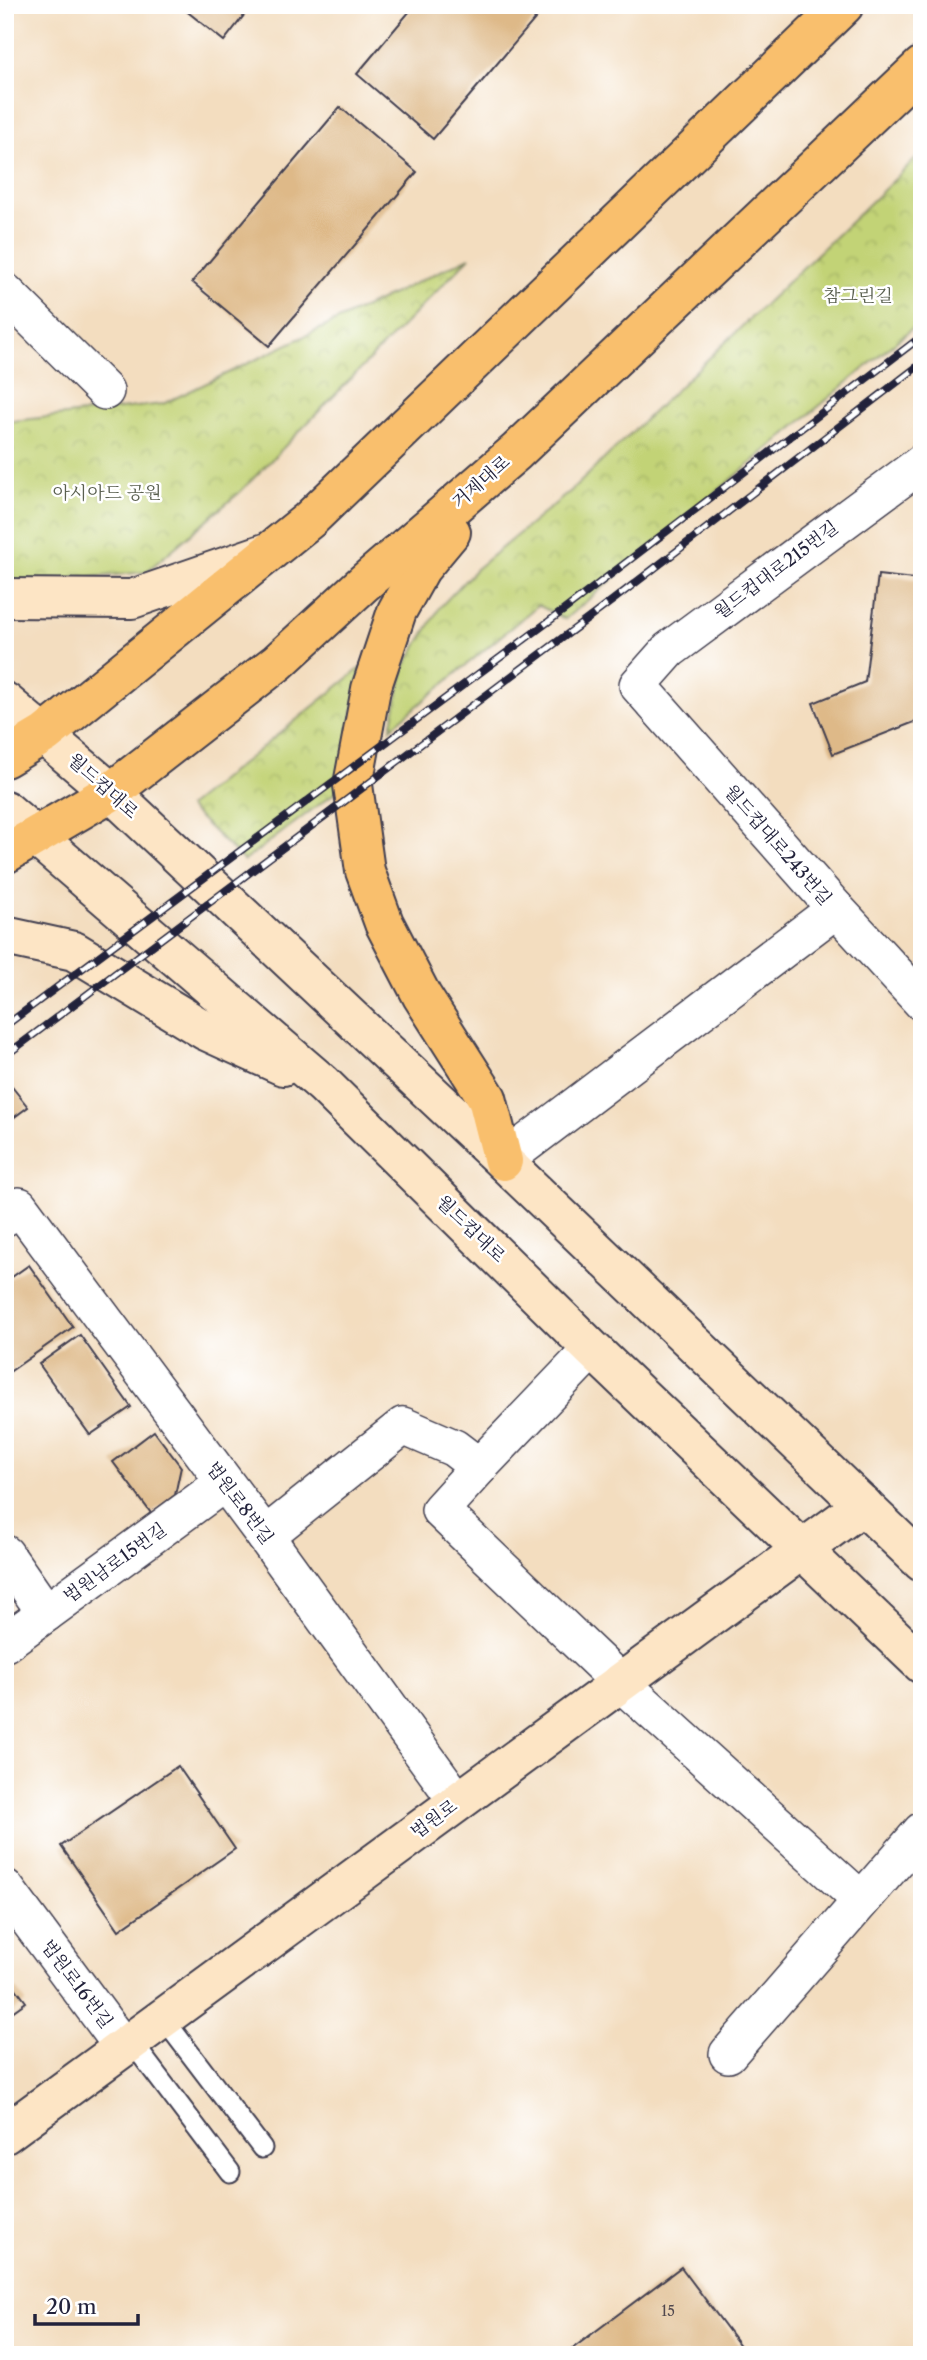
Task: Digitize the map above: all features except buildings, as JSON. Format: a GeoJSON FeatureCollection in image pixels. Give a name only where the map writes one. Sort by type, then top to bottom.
{"type":"FeatureCollection","features":[{"type":"Feature","properties":{"kind":"main road"},"geometry":{"type":"LineString","coordinates":[[5,758],[45,734],[309,520],[844,5]]}},
{"type":"Feature","properties":{"kind":"main road","name":"거제대로"},"geometry":{"type":"LineString","coordinates":[[20,845],[111,792],[278,662],[364,583],[516,452],[922,66]]}},
{"type":"Feature","properties":{"kind":"main road"},"geometry":{"type":"LineString","coordinates":[[503,1161],[486,1098],[422,996],[384,923],[365,872],[352,785],[371,689],[397,611],[421,568],[516,452]]}},
{"type":"Feature","properties":{"kind":"main road"},"geometry":{"type":"LineString","coordinates":[[5,598],[132,598],[270,552]]}},
{"type":"Feature","properties":{"kind":"main road","name":"월드컵대로"},"geometry":{"type":"LineString","coordinates":[[5,702],[111,792],[503,1161],[922,1562]]}},
{"type":"Feature","properties":{"kind":"main road","name":"월드컵대로"},"geometry":{"type":"LineString","coordinates":[[5,810],[20,845],[323,1084],[593,1349],[922,1664]]}},
{"type":"Feature","properties":{"kind":"main road"},"geometry":{"type":"LineString","coordinates":[[5,936],[74,951],[206,1031],[323,1084]]}},
{"type":"Feature","properties":{"kind":"main road","name":"법원로"},"geometry":{"type":"LineString","coordinates":[[5,2134],[863,1505]]}},
{"type":"Feature","properties":{"kind":"street"},"geometry":{"type":"LineString","coordinates":[[5,292],[105,391]]}},
{"type":"Feature","properties":{"kind":"street","name":"월드컵대로215번길"},"geometry":{"type":"LineString","coordinates":[[638,685],[669,650],[922,463]]}},
{"type":"Feature","properties":{"kind":"street","name":"월드컵대로243번길"},"geometry":{"type":"LineString","coordinates":[[638,685],[922,1002]]}},
{"type":"Feature","properties":{"kind":"street"},"geometry":{"type":"LineString","coordinates":[[503,1161],[836,909]]}},
{"type":"Feature","properties":{"kind":"street","name":"법원로8번길"},"geometry":{"type":"LineString","coordinates":[[12,1212],[265,1536],[458,1802]]}},
{"type":"Feature","properties":{"kind":"street"},"geometry":{"type":"LineString","coordinates":[[593,1349],[440,1510],[621,1683],[861,1900]]}},
{"type":"Feature","properties":{"kind":"street"},"geometry":{"type":"LineString","coordinates":[[265,1536],[403,1426],[454,1448],[479,1467]]}},
{"type":"Feature","properties":{"kind":"street","name":"법원남로15번길"},"geometry":{"type":"LineString","coordinates":[[5,1643],[224,1483]]}},
{"type":"Feature","properties":{"kind":"street"},"geometry":{"type":"LineString","coordinates":[[5,1554],[46,1613]]}},
{"type":"Feature","properties":{"kind":"street"},"geometry":{"type":"LineString","coordinates":[[728,2054],[922,1831]]}},
{"type":"Feature","properties":{"kind":"street","name":"법원로16번길"},"geometry":{"type":"LineString","coordinates":[[5,1888],[127,2044]]}},
{"type":"Feature","properties":{"kind":"lane"},"geometry":{"type":"LineString","coordinates":[[163,2018],[262,2148]]}},
{"type":"Feature","properties":{"kind":"lane"},"geometry":{"type":"LineString","coordinates":[[127,2044],[230,2172]]}},
{"type":"Feature","properties":{"kind":"green space","name":"참그린길"},"geometry":{"type":"Polygon","coordinates":[[[922,153],[922,320],[565,619],[538,605],[391,728],[404,668],[440,607],[476,569],[572,490],[922,153]]]}},
{"type":"Feature","properties":{"kind":"green space","name":"아시아드 공원"},"geometry":{"type":"Polygon","coordinates":[[[470,257],[240,492],[146,572],[10,585],[5,583],[5,422],[163,404],[470,257]]]}},
{"type":"Feature","properties":{"kind":"green space"},"geometry":{"type":"Polygon","coordinates":[[[362,667],[337,791],[244,861],[188,807],[362,667]]]}},
{"type":"Feature","properties":{"kind":"railway"},"geometry":{"type":"LineString","coordinates":[[5,1026],[564,610],[922,336]]}},
{"type":"Feature","properties":{"kind":"railway"},"geometry":{"type":"LineString","coordinates":[[5,1056],[613,600],[922,363]]}}]}
